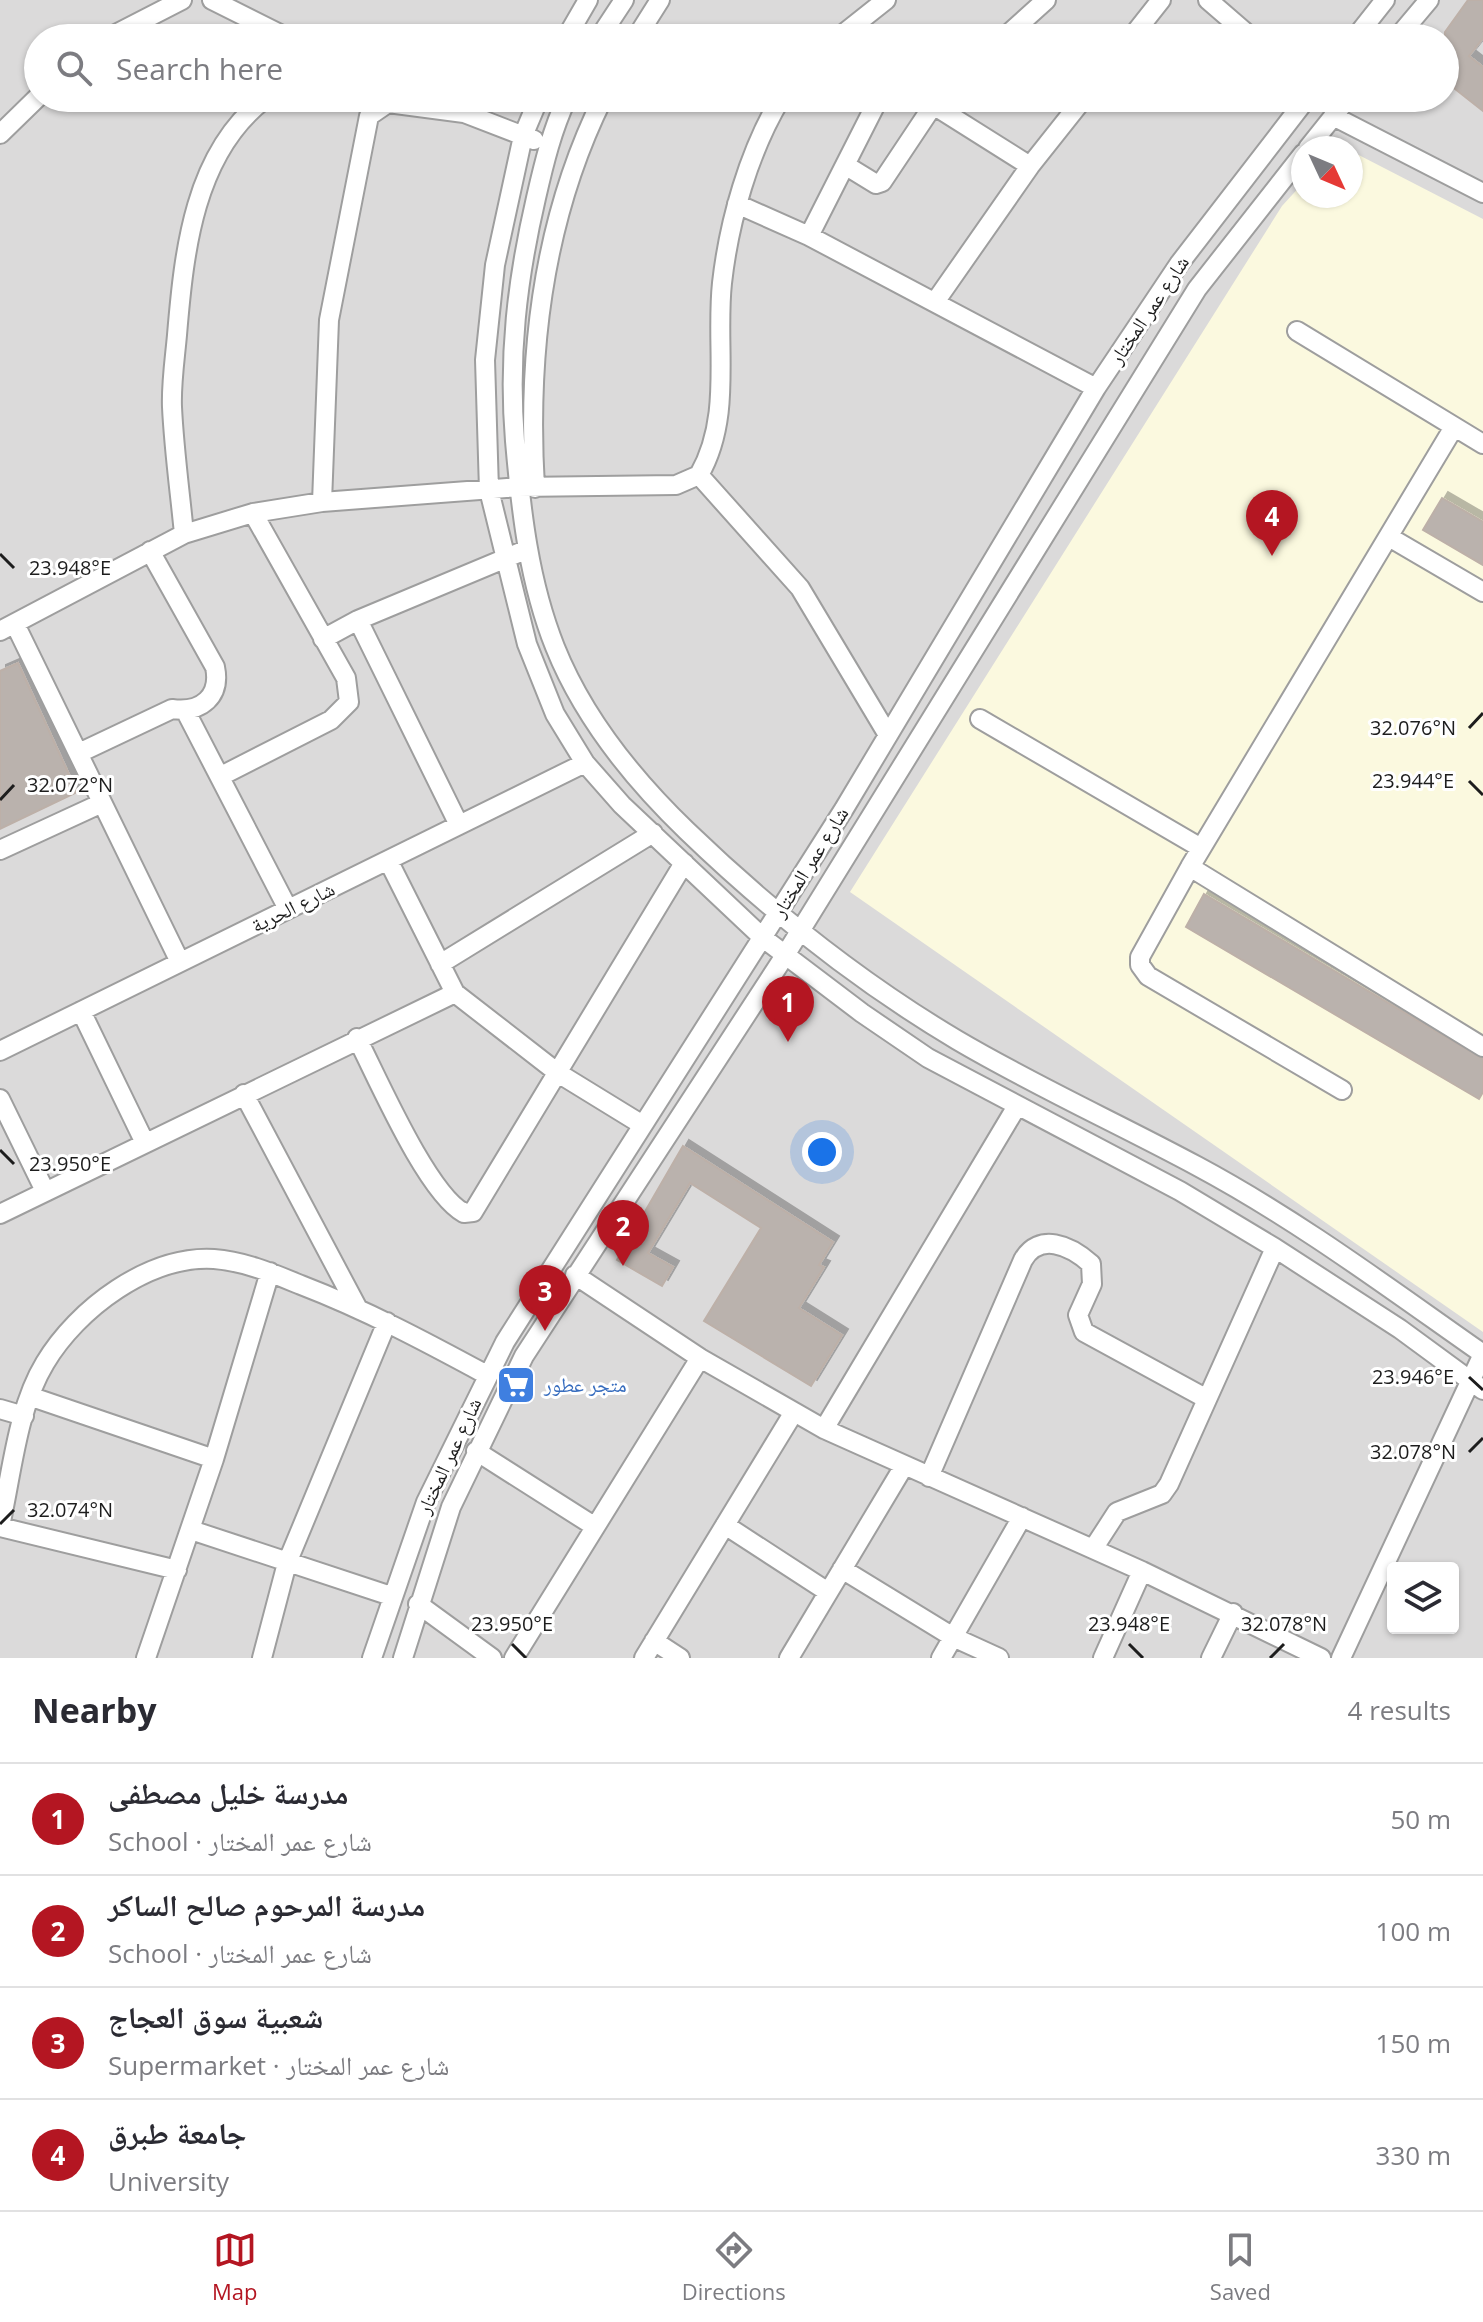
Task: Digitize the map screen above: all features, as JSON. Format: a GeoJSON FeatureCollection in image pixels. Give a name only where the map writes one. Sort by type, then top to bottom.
{"type":"FeatureCollection","features":[{"type":"Feature","properties":{"kind":"street"},"geometry":{"type":"LineString","coordinates":[[135,24],[182,0]]}},
{"type":"Feature","properties":{"kind":"street"},"geometry":{"type":"LineString","coordinates":[[212,0],[260,24]]}},
{"type":"Feature","properties":{"kind":"street"},"geometry":{"type":"LineString","coordinates":[[574,24],[588,0]]}},
{"type":"Feature","properties":{"kind":"street"},"geometry":{"type":"LineString","coordinates":[[608,24],[624,0]]}},
{"type":"Feature","properties":{"kind":"street"},"geometry":{"type":"LineString","coordinates":[[645,24],[660,0]]}},
{"type":"Feature","properties":{"kind":"street"},"geometry":{"type":"LineString","coordinates":[[867,24],[886,0]]}},
{"type":"Feature","properties":{"kind":"street"},"geometry":{"type":"LineString","coordinates":[[1019,24],[1046,0]]}},
{"type":"Feature","properties":{"kind":"street"},"geometry":{"type":"LineString","coordinates":[[1142,24],[1161,0]]}},
{"type":"Feature","properties":{"kind":"street"},"geometry":{"type":"LineString","coordinates":[[1208,0],[1236,24]]}},
{"type":"Feature","properties":{"kind":"street"},"geometry":{"type":"LineString","coordinates":[[1366,24],[1385,0]]}},
{"type":"Feature","properties":{"kind":"street"},"geometry":{"type":"LineString","coordinates":[[1409,24],[1429,0]]}},
{"type":"Feature","properties":{"kind":"street"},"geometry":{"type":"LineString","coordinates":[[0,134],[24,111]]}},
{"type":"Feature","properties":{"kind":"street"},"geometry":{"type":"LineString","coordinates":[[184,534],[171,405],[182,279],[190,232],[215,157],[246,112]]}},
{"type":"Feature","properties":{"kind":"street"},"geometry":{"type":"LineString","coordinates":[[322,502],[329,320],[369,116],[375,112]]}},
{"type":"Feature","properties":{"kind":"street"},"geometry":{"type":"LineString","coordinates":[[456,112],[548,145]]}},
{"type":"Feature","properties":{"kind":"street"},"geometry":{"type":"LineString","coordinates":[[533,112],[523,136],[495,265],[485,360],[489,490],[527,644],[555,714],[585,763],[653,833],[784,957],[928,1058],[1180,1191],[1400,1329],[1476,1385]]}},
{"type":"Feature","properties":{"kind":"street"},"geometry":{"type":"LineString","coordinates":[[527,488],[512,407],[514,311],[548,145],[561,112]]}},
{"type":"Feature","properties":{"kind":"street"},"geometry":{"type":"LineString","coordinates":[[598,112],[566,193],[542,290],[532,389],[527,488],[528,549],[539,600],[555,648],[590,715],[667,813],[777,915],[956,1040],[1200,1168],[1283,1217],[1483,1354],[1476,1385],[1341,1658]]}},
{"type":"Feature","properties":{"kind":"street"},"geometry":{"type":"LineString","coordinates":[[180,962],[79,753],[8,628],[184,534],[253,513],[322,502],[489,490],[676,485],[699,475],[715,434],[721,382],[722,284],[737,204],[773,112]]}},
{"type":"Feature","properties":{"kind":"street"},"geometry":{"type":"LineString","coordinates":[[809,236],[872,112]]}},
{"type":"Feature","properties":{"kind":"street"},"geometry":{"type":"LineString","coordinates":[[845,165],[876,184],[882,182],[923,112]]}},
{"type":"Feature","properties":{"kind":"street"},"geometry":{"type":"LineString","coordinates":[[947,112],[1030,166]]}},
{"type":"Feature","properties":{"kind":"street"},"geometry":{"type":"LineString","coordinates":[[935,302],[1030,166],[1073,112]]}},
{"type":"Feature","properties":{"kind":"street","name":"شارع عمر المختار"},"geometry":{"type":"LineString","coordinates":[[372,1658],[426,1502],[487,1375],[641,1124],[763,938],[1096,388],[1179,264],[1295,112]]}},
{"type":"Feature","properties":{"kind":"street","name":"شارع عمر المختار"},"geometry":{"type":"LineString","coordinates":[[1317,136],[1336,112]]}},
{"type":"Feature","properties":{"kind":"street"},"geometry":{"type":"LineString","coordinates":[[1333,116],[1481,188]]}},
{"type":"Feature","properties":{"kind":"street"},"geometry":{"type":"LineString","coordinates":[[1272,140],[1291,149]]}},
{"type":"Feature","properties":{"kind":"street","name":"شارع عمر المختار"},"geometry":{"type":"LineString","coordinates":[[403,1658],[451,1507],[524,1356],[784,957],[1197,289],[1291,169]]}},
{"type":"Feature","properties":{"kind":"street"},"geometry":{"type":"LineString","coordinates":[[737,204],[809,236],[1096,388]]}},
{"type":"Feature","properties":{"kind":"street"},"geometry":{"type":"LineString","coordinates":[[1297,331],[1483,444]]}},
{"type":"Feature","properties":{"kind":"street"},"geometry":{"type":"LineString","coordinates":[[1342,1090],[1144,972],[1140,965],[1142,950],[1454,427]]}},
{"type":"Feature","properties":{"kind":"street"},"geometry":{"type":"LineString","coordinates":[[699,475],[800,588],[888,735]]}},
{"type":"Feature","properties":{"kind":"street"},"geometry":{"type":"LineString","coordinates":[[221,776],[342,712],[349,702],[346,678],[253,513]]}},
{"type":"Feature","properties":{"kind":"street"},"geometry":{"type":"LineString","coordinates":[[1389,537],[1483,592]]}},
{"type":"Feature","properties":{"kind":"street"},"geometry":{"type":"LineString","coordinates":[[323,639],[358,620],[528,549]]}},
{"type":"Feature","properties":{"kind":"street"},"geometry":{"type":"LineString","coordinates":[[79,753],[172,709],[185,710],[204,704],[214,695],[218,683],[215,667],[150,551]]}},
{"type":"Feature","properties":{"kind":"street"},"geometry":{"type":"LineString","coordinates":[[358,620],[459,825]]}},
{"type":"Feature","properties":{"kind":"street"},"geometry":{"type":"LineString","coordinates":[[185,710],[288,909]]}},
{"type":"Feature","properties":{"kind":"street"},"geometry":{"type":"LineString","coordinates":[[980,719],[1201,848]]}},
{"type":"Feature","properties":{"kind":"street","name":"شارع الحرية"},"geometry":{"type":"LineString","coordinates":[[0,1051],[585,763]]}},
{"type":"Feature","properties":{"kind":"street"},"geometry":{"type":"LineString","coordinates":[[0,850],[102,803]]}},
{"type":"Feature","properties":{"kind":"street"},"geometry":{"type":"LineString","coordinates":[[440,964],[653,833]]}},
{"type":"Feature","properties":{"kind":"street"},"geometry":{"type":"LineString","coordinates":[[388,860],[455,993],[558,1073],[641,1124]]}},
{"type":"Feature","properties":{"kind":"street"},"geometry":{"type":"LineString","coordinates":[[357,1038],[418,1155],[447,1201],[464,1213],[473,1212],[684,863]]}},
{"type":"Feature","properties":{"kind":"street"},"geometry":{"type":"LineString","coordinates":[[1190,867],[1483,1047]]}},
{"type":"Feature","properties":{"kind":"street"},"geometry":{"type":"LineString","coordinates":[[0,1214],[455,993]]}},
{"type":"Feature","properties":{"kind":"street"},"geometry":{"type":"LineString","coordinates":[[81,1011],[145,1143]]}},
{"type":"Feature","properties":{"kind":"street"},"geometry":{"type":"LineString","coordinates":[[244,1094],[357,1307]]}},
{"type":"Feature","properties":{"kind":"street"},"geometry":{"type":"LineString","coordinates":[[0,1099],[45,1191]]}},
{"type":"Feature","properties":{"kind":"street"},"geometry":{"type":"LineString","coordinates":[[824,1429],[1017,1106]]}},
{"type":"Feature","properties":{"kind":"street"},"geometry":{"type":"LineString","coordinates":[[929,1477],[1023,1260],[1030,1247],[1040,1242],[1062,1247],[1091,1264],[1092,1284],[1078,1315],[1084,1332],[1207,1399]]}},
{"type":"Feature","properties":{"kind":"street"},"geometry":{"type":"LineString","coordinates":[[1093,1549],[1117,1512],[1162,1494],[1275,1248]]}},
{"type":"Feature","properties":{"kind":"street"},"geometry":{"type":"LineString","coordinates":[[177,1570],[0,1526],[24,1416],[45,1363],[79,1320],[110,1292],[159,1270],[212,1259],[270,1272],[357,1307],[487,1375]]}},
{"type":"Feature","properties":{"kind":"street"},"geometry":{"type":"LineString","coordinates":[[146,1658],[214,1459],[270,1272]]}},
{"type":"Feature","properties":{"kind":"street"},"geometry":{"type":"LineString","coordinates":[[575,1275],[700,1358],[824,1429],[1142,1571],[1321,1658]]}},
{"type":"Feature","properties":{"kind":"street"},"geometry":{"type":"LineString","coordinates":[[262,1658],[287,1563],[387,1322]]}},
{"type":"Feature","properties":{"kind":"street"},"geometry":{"type":"LineString","coordinates":[[514,1658],[700,1358]]}},
{"type":"Feature","properties":{"kind":"street"},"geometry":{"type":"LineString","coordinates":[[32,1397],[214,1459]]}},
{"type":"Feature","properties":{"kind":"street"},"geometry":{"type":"LineString","coordinates":[[0,1409],[24,1416]]}},
{"type":"Feature","properties":{"kind":"street"},"geometry":{"type":"LineString","coordinates":[[644,1658],[794,1412]]}},
{"type":"Feature","properties":{"kind":"street"},"geometry":{"type":"LineString","coordinates":[[476,1451],[594,1526]]}},
{"type":"Feature","properties":{"kind":"street"},"geometry":{"type":"LineString","coordinates":[[789,1658],[904,1466]]}},
{"type":"Feature","properties":{"kind":"street"},"geometry":{"type":"LineString","coordinates":[[941,1658],[1022,1517]]}},
{"type":"Feature","properties":{"kind":"street"},"geometry":{"type":"LineString","coordinates":[[725,1525],[828,1592]]}},
{"type":"Feature","properties":{"kind":"street"},"geometry":{"type":"LineString","coordinates":[[191,1530],[391,1596]]}},
{"type":"Feature","properties":{"kind":"street"},"geometry":{"type":"LineString","coordinates":[[842,1569],[953,1637],[999,1658]]}},
{"type":"Feature","properties":{"kind":"street"},"geometry":{"type":"LineString","coordinates":[[1103,1658],[1142,1571]]}},
{"type":"Feature","properties":{"kind":"street"},"geometry":{"type":"LineString","coordinates":[[418,1604],[492,1658]]}},
{"type":"Feature","properties":{"kind":"street"},"geometry":{"type":"LineString","coordinates":[[1211,1658],[1233,1613]]}},
{"type":"Feature","properties":{"kind":"street"},"geometry":{"type":"LineString","coordinates":[[654,1641],[680,1658]]}},
{"type":"Feature","properties":{"kind":"shaded area"},"geometry":{"type":"Polygon","coordinates":[[[0,0],[1483,0],[1483,1658],[0,1658],[0,0]]]}},
{"type":"Feature","properties":{"kind":"shaded area"},"geometry":{"type":"Polygon","coordinates":[[[1363,157],[1483,219],[1483,1332],[850,892],[1291,196],[1291,208],[1363,208],[1363,157]]]}},
{"type":"Feature","properties":{"kind":"building"},"geometry":{"type":"Polygon","coordinates":[[[1468,0],[1483,0],[1483,38],[1469,56],[1483,67],[1483,111],[1459,92],[1459,24],[1451,24],[1468,0]]]}},
{"type":"Feature","properties":{"kind":"building"},"geometry":{"type":"Polygon","coordinates":[[[1442,498],[1483,522],[1483,565],[1423,530],[1442,498]]]}},
{"type":"Feature","properties":{"kind":"building"},"geometry":{"type":"Polygon","coordinates":[[[18,663],[77,792],[0,829],[0,671],[18,663]]]}},
{"type":"Feature","properties":{"kind":"building"},"geometry":{"type":"Polygon","coordinates":[[[1204,894],[1483,1059],[1483,1092],[1479,1099],[1186,927],[1204,894]]]}},
{"type":"Feature","properties":{"kind":"building"},"geometry":{"type":"Polygon","coordinates":[[[683,1146],[833,1242],[819,1265],[824,1267],[799,1308],[842,1335],[811,1386],[704,1321],[761,1228],[690,1183],[648,1253],[673,1267],[662,1286],[617,1260],[683,1146]]]}},
{"type":"Feature","properties":{"kind":"place","name":"جامعة طبرق"},"geometry":{"type":"Point","coordinates":[1272,556]}},
{"type":"Feature","properties":{"kind":"place","name":"مدرسة خليل مصطفى"},"geometry":{"type":"Point","coordinates":[788,1042]}},
{"type":"Feature","properties":{"kind":"place","name":"مدرسة المرحوم صالح الساكر"},"geometry":{"type":"Point","coordinates":[623,1266]}},
{"type":"Feature","properties":{"kind":"place","name":"شعبية سوق العجاج"},"geometry":{"type":"Point","coordinates":[545,1331]}},
{"type":"Feature","properties":{"kind":"place","name":"متجر عطور"},"geometry":{"type":"Point","coordinates":[516,1385]}}]}
